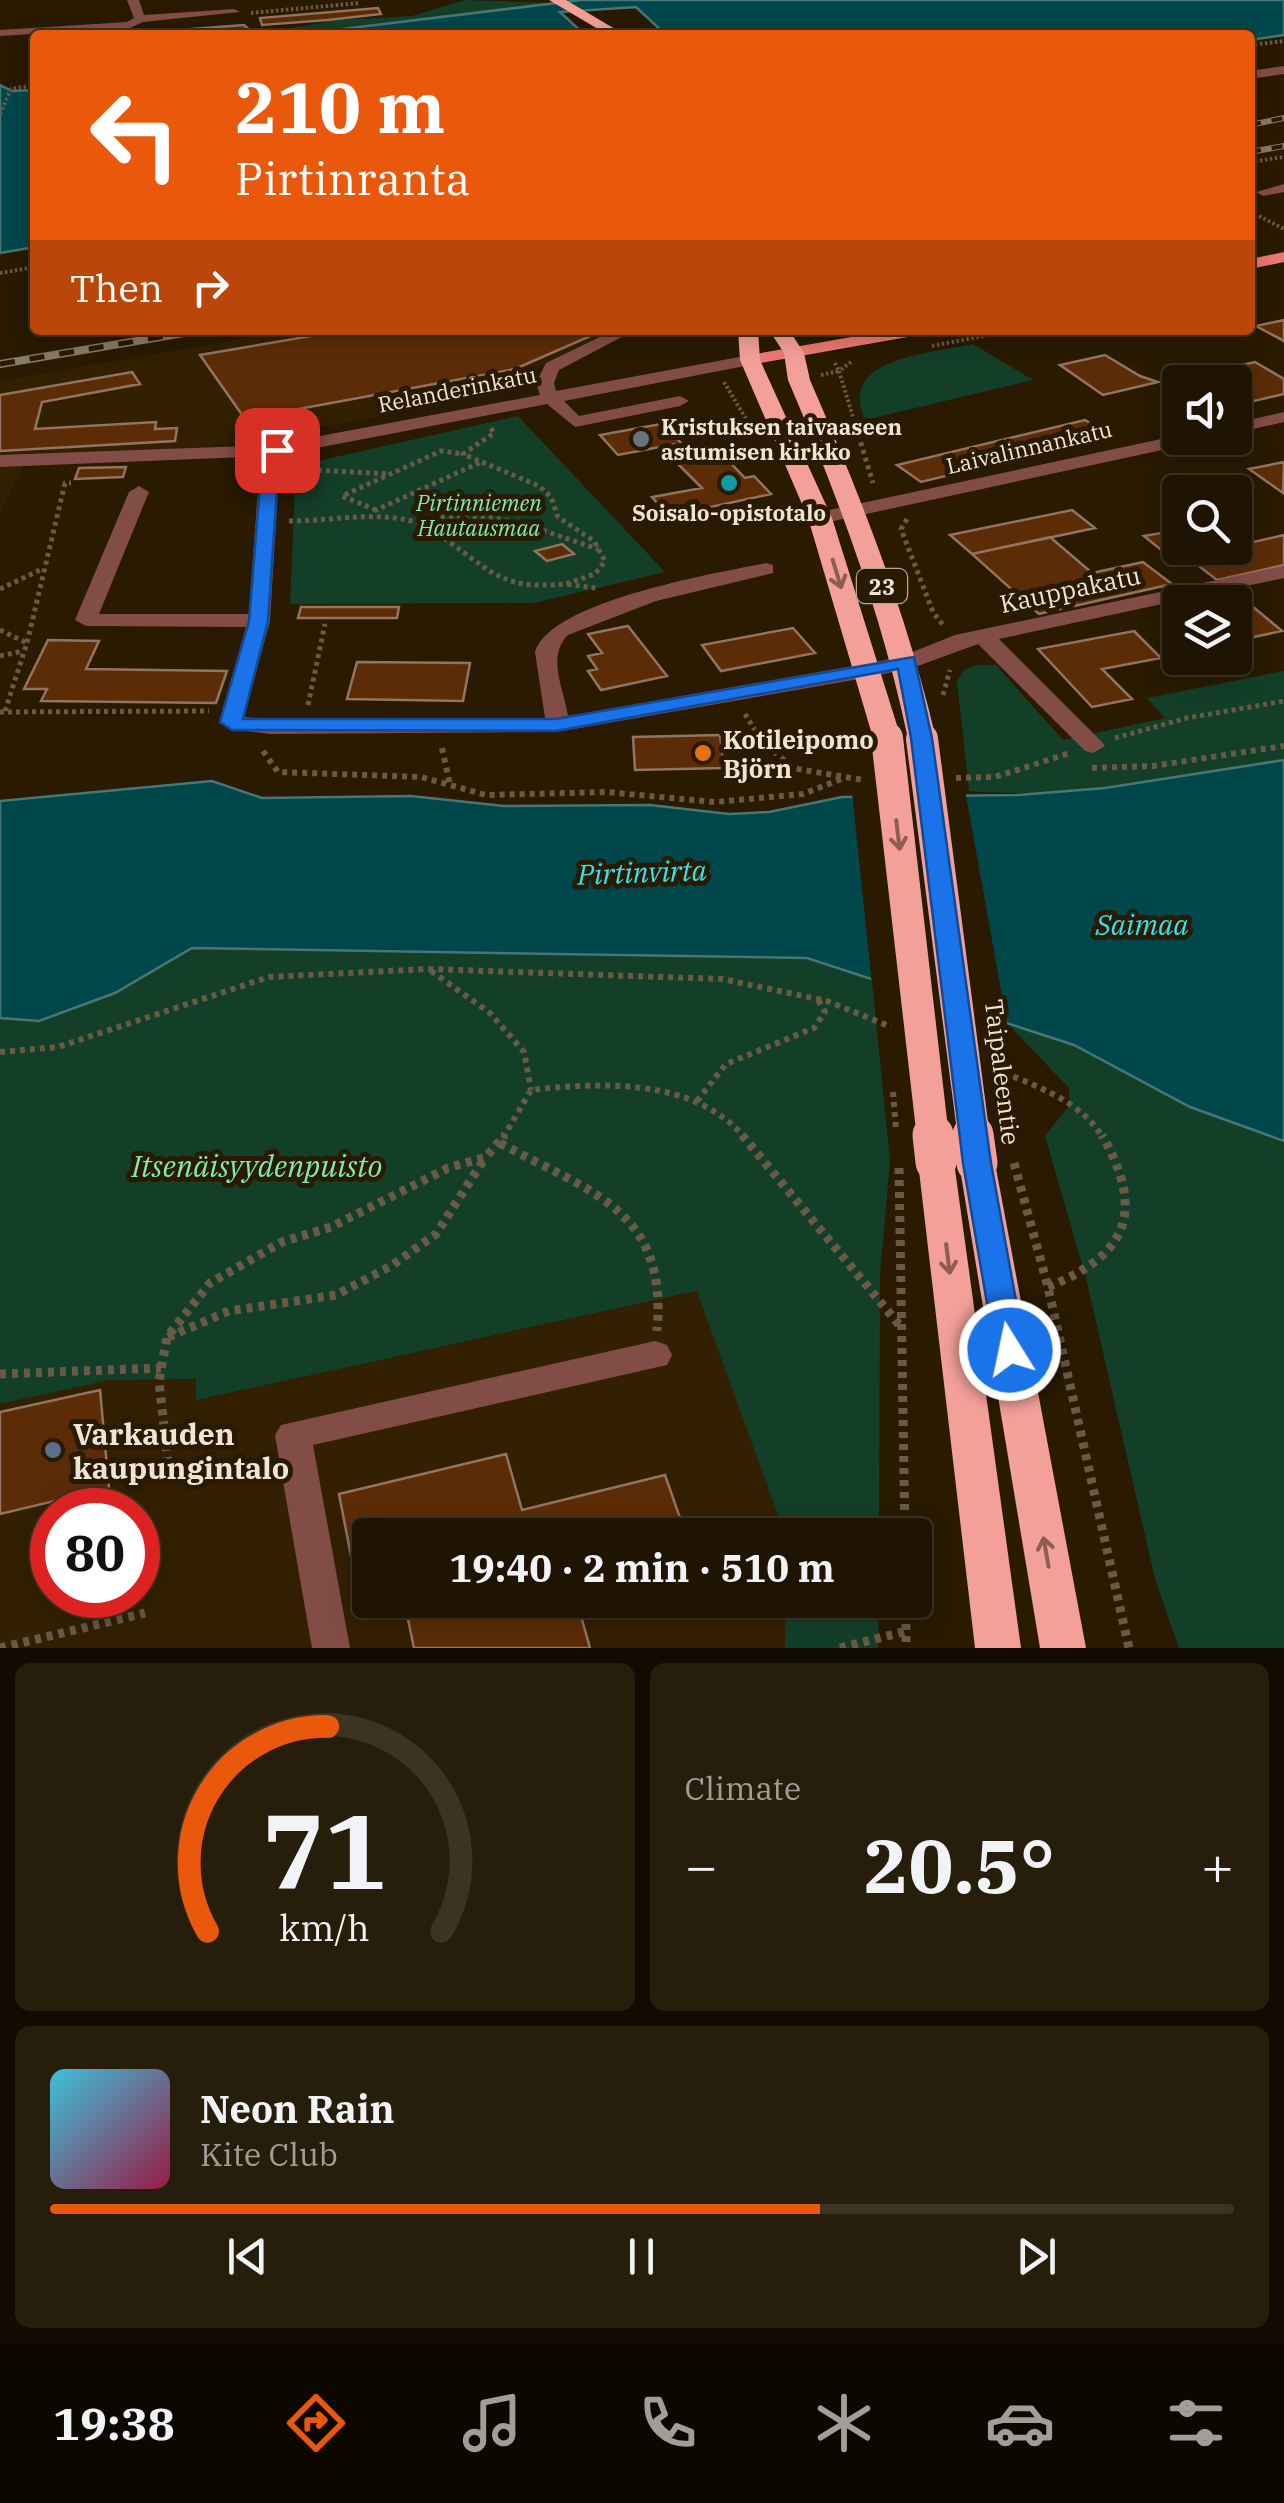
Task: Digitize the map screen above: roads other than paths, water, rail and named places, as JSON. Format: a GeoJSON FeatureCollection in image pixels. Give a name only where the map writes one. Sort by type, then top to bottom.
{"type":"FeatureCollection","features":[{"type":"Feature","properties":{"kind":"highway"},"geometry":{"type":"LineString","coordinates":[[556,0],[579,7],[609,30]]}},
{"type":"Feature","properties":{"kind":"highway","name":"23"},"geometry":{"type":"LineString","coordinates":[[748,335],[750,360],[820,518]]}},
{"type":"Feature","properties":{"kind":"highway","name":"23"},"geometry":{"type":"LineString","coordinates":[[781,335],[794,353],[799,380],[856,510]]}},
{"type":"Feature","properties":{"kind":"highway","name":"Taipaleentie"},"geometry":{"type":"LineString","coordinates":[[856,510],[907,662],[922,738],[998,1648]]}},
{"type":"Feature","properties":{"kind":"highway","name":"Taipaleentie"},"geometry":{"type":"LineString","coordinates":[[820,518],[870,670],[887,738],[957,1162],[1063,1648]]}},
{"type":"Feature","properties":{"kind":"main road"},"geometry":{"type":"LineString","coordinates":[[1255,263],[1284,257]]}},
{"type":"Feature","properties":{"kind":"main road","name":"Relanderinkatu"},"geometry":{"type":"LineString","coordinates":[[750,360],[921,339]]}},
{"type":"Feature","properties":{"kind":"street"},"geometry":{"type":"LineString","coordinates":[[140,19],[134,1],[210,3]]}},
{"type":"Feature","properties":{"kind":"street"},"geometry":{"type":"LineString","coordinates":[[79,30],[122,26],[140,19],[234,12]]}},
{"type":"Feature","properties":{"kind":"street"},"geometry":{"type":"LineString","coordinates":[[0,33],[30,33]]}},
{"type":"Feature","properties":{"kind":"street"},"geometry":{"type":"LineString","coordinates":[[1255,74],[1284,70]]}},
{"type":"Feature","properties":{"kind":"street"},"geometry":{"type":"LineString","coordinates":[[1263,192],[1284,188]]}},
{"type":"Feature","properties":{"kind":"street"},"geometry":{"type":"LineString","coordinates":[[617,335],[552,367],[545,383],[550,396],[574,422],[680,401]]}},
{"type":"Feature","properties":{"kind":"street","name":"Relanderinkatu"},"geometry":{"type":"LineString","coordinates":[[0,462],[277,450],[750,360]]}},
{"type":"Feature","properties":{"kind":"street"},"geometry":{"type":"LineString","coordinates":[[1252,424],[1284,417]]}},
{"type":"Feature","properties":{"kind":"street"},"geometry":{"type":"LineString","coordinates":[[243,426],[257,441],[253,451]]}},
{"type":"Feature","properties":{"kind":"street","name":"Laivalinnankatu"},"geometry":{"type":"LineString","coordinates":[[820,518],[1162,444]]}},
{"type":"Feature","properties":{"kind":"street"},"geometry":{"type":"LineString","coordinates":[[140,492],[86,620],[258,621],[270,474],[277,450]]}},
{"type":"Feature","properties":{"kind":"street"},"geometry":{"type":"LineString","coordinates":[[556,725],[558,706],[545,662],[550,639],[564,627],[652,596],[766,569]]}},
{"type":"Feature","properties":{"kind":"street","name":"Kauppakatu"},"geometry":{"type":"LineString","coordinates":[[258,621],[232,716],[270,727],[556,725],[870,670],[907,662],[955,642],[1284,572]]}},
{"type":"Feature","properties":{"kind":"street"},"geometry":{"type":"LineString","coordinates":[[983,636],[1088,754]]}},
{"type":"Feature","properties":{"kind":"street"},"geometry":{"type":"LineString","coordinates":[[332,1648],[293,1435],[655,1355]]}},
{"type":"Feature","properties":{"kind":"water"},"geometry":{"type":"Polygon","coordinates":[[[581,0],[1284,0],[1284,35],[1255,39],[1255,30],[661,30],[636,7],[560,12],[580,30],[334,30],[581,0]]]}},
{"type":"Feature","properties":{"kind":"water"},"geometry":{"type":"Polygon","coordinates":[[[0,85],[12,91],[30,90],[30,248],[0,253],[0,85]]]}},
{"type":"Feature","properties":{"kind":"water","name":"Saimaa"},"geometry":{"type":"Polygon","coordinates":[[[1284,760],[1284,1141],[1190,1107],[1074,1045],[807,958],[192,948],[115,993],[39,1021],[0,1018],[0,801],[212,781],[262,798],[411,796],[504,806],[650,805],[729,814],[769,812],[842,797],[1018,795],[1105,788],[1284,760]]]}},
{"type":"Feature","properties":{"kind":"railway"},"geometry":{"type":"LineString","coordinates":[[1255,124],[1284,118]]}},
{"type":"Feature","properties":{"kind":"railway"},"geometry":{"type":"LineString","coordinates":[[1255,151],[1284,146]]}},
{"type":"Feature","properties":{"kind":"railway"},"geometry":{"type":"LineString","coordinates":[[0,364],[172,335]]}},
{"type":"Feature","properties":{"kind":"place","name":"Kristuksen taivaaseen astumisen kirkko"},"geometry":{"type":"Point","coordinates":[641,439]}},
{"type":"Feature","properties":{"kind":"place","name":"Soisalo-opistotalo"},"geometry":{"type":"Point","coordinates":[729,483]}},
{"type":"Feature","properties":{"kind":"place","name":"Kotileipomo Björn"},"geometry":{"type":"Point","coordinates":[703,753]}},
{"type":"Feature","properties":{"kind":"place","name":"Varkauden kaupungintalo"},"geometry":{"type":"Point","coordinates":[53,1450]}},
{"type":"Feature","properties":{"kind":"park label","name":"Pirtinniemen Hautausmaa"},"geometry":{"type":"Point","coordinates":[479,514]}},
{"type":"Feature","properties":{"kind":"park label","name":"Itsenäisyydenpuisto"},"geometry":{"type":"Point","coordinates":[257,1165]}},
{"type":"Feature","properties":{"kind":"water label","name":"Pirtinvirta"},"geometry":{"type":"Point","coordinates":[642,872]}}]}
